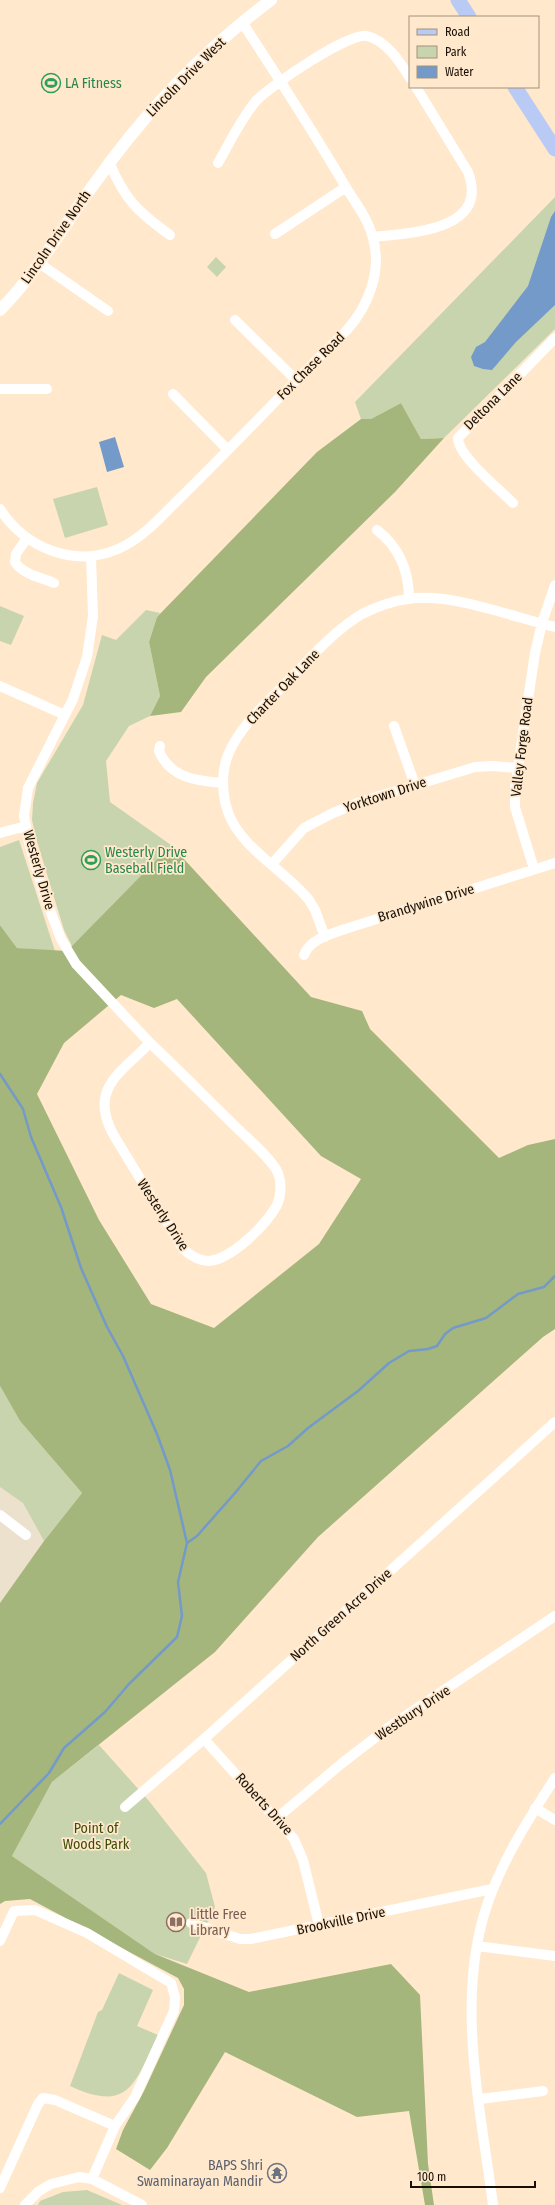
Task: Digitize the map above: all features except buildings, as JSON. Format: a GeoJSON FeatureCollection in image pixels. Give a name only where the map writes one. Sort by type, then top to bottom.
{"type":"FeatureCollection","features":[{"type":"Feature","properties":{"kind":"main road"},"geometry":{"type":"LineString","coordinates":[[458,0],[468,16]]}},
{"type":"Feature","properties":{"kind":"main road"},"geometry":{"type":"LineString","coordinates":[[516,88],[555,149]]}},
{"type":"Feature","properties":{"kind":"street","name":"Lincoln Drive West"},"geometry":{"type":"LineString","coordinates":[[109,162],[146,116],[178,82],[242,22],[271,0]]}},
{"type":"Feature","properties":{"kind":"street","name":"Fox Chase Road"},"geometry":{"type":"LineString","coordinates":[[0,508],[15,528],[26,538],[36,544],[60,553],[91,556],[120,548],[141,534],[228,450],[347,330],[363,309],[373,285],[376,260],[373,237],[369,225],[242,22]]}},
{"type":"Feature","properties":{"kind":"street"},"geometry":{"type":"LineString","coordinates":[[218,163],[252,107],[264,93],[340,44],[360,36],[368,36],[383,44],[409,77]]}},
{"type":"Feature","properties":{"kind":"street"},"geometry":{"type":"LineString","coordinates":[[373,237],[423,230],[450,222],[464,212],[471,198],[471,181],[468,172],[417,88]]}},
{"type":"Feature","properties":{"kind":"street"},"geometry":{"type":"LineString","coordinates":[[109,162],[118,184],[132,204],[143,215],[170,235]]}},
{"type":"Feature","properties":{"kind":"street","name":"Lincoln Drive North"},"geometry":{"type":"LineString","coordinates":[[0,310],[20,288],[39,263],[109,162]]}},
{"type":"Feature","properties":{"kind":"street"},"geometry":{"type":"LineString","coordinates":[[275,234],[346,188]]}},
{"type":"Feature","properties":{"kind":"street"},"geometry":{"type":"LineString","coordinates":[[39,263],[108,311]]}},
{"type":"Feature","properties":{"kind":"street"},"geometry":{"type":"LineString","coordinates":[[235,320],[296,380]]}},
{"type":"Feature","properties":{"kind":"street","name":"Deltona Lane"},"geometry":{"type":"LineString","coordinates":[[513,502],[465,455],[458,444],[458,438],[555,338]]}},
{"type":"Feature","properties":{"kind":"street"},"geometry":{"type":"LineString","coordinates":[[0,388],[47,389]]}},
{"type":"Feature","properties":{"kind":"street"},"geometry":{"type":"LineString","coordinates":[[173,394],[228,450]]}},
{"type":"Feature","properties":{"kind":"street"},"geometry":{"type":"LineString","coordinates":[[377,530],[386,537],[405,566],[409,583],[409,599]]}},
{"type":"Feature","properties":{"kind":"street"},"geometry":{"type":"LineString","coordinates":[[26,538],[16,554],[15,562],[18,566],[28,572],[54,583]]}},
{"type":"Feature","properties":{"kind":"street","name":"Westerly Drive"},"geometry":{"type":"LineString","coordinates":[[91,556],[94,604],[92,629],[83,671],[65,715],[28,788],[25,802],[26,826],[45,897],[55,925],[68,951],[86,975],[150,1043],[215,1105],[268,1160],[278,1173],[281,1190],[276,1206],[246,1240],[233,1252],[221,1258],[203,1260],[191,1256],[183,1249],[113,1134],[104,1114],[103,1101],[108,1088],[150,1043]]}},
{"type":"Feature","properties":{"kind":"street","name":"Valley Forge Road"},"geometry":{"type":"LineString","coordinates":[[534,869],[515,807],[517,768],[530,680],[542,624],[555,585]]}},
{"type":"Feature","properties":{"kind":"street","name":"Charter Oak Lane"},"geometry":{"type":"LineString","coordinates":[[325,936],[309,900],[239,831],[228,812],[223,783],[228,755],[238,738],[257,713],[298,669],[342,628],[362,615],[382,606],[409,599],[428,598],[451,600],[555,627]]}},
{"type":"Feature","properties":{"kind":"street"},"geometry":{"type":"LineString","coordinates":[[0,686],[65,715]]}},
{"type":"Feature","properties":{"kind":"street"},"geometry":{"type":"LineString","coordinates":[[394,726],[415,785]]}},
{"type":"Feature","properties":{"kind":"street"},"geometry":{"type":"LineString","coordinates":[[160,746],[158,751],[164,762],[180,775],[193,780],[223,783]]}},
{"type":"Feature","properties":{"kind":"street","name":"Yorktown Drive"},"geometry":{"type":"LineString","coordinates":[[272,864],[304,828],[352,804],[475,767],[492,766],[517,768]]}},
{"type":"Feature","properties":{"kind":"street"},"geometry":{"type":"LineString","coordinates":[[0,833],[26,826]]}},
{"type":"Feature","properties":{"kind":"street","name":"Brandywine Drive"},"geometry":{"type":"LineString","coordinates":[[304,955],[311,945],[325,936],[367,921],[555,863]]}},
{"type":"Feature","properties":{"kind":"street","name":"North Green Acre Drive"},"geometry":{"type":"LineString","coordinates":[[125,1807],[204,1739],[555,1422]]}},
{"type":"Feature","properties":{"kind":"street"},"geometry":{"type":"LineString","coordinates":[[0,1515],[26,1535]]}},
{"type":"Feature","properties":{"kind":"street","name":"Westbury Drive"},"geometry":{"type":"LineString","coordinates":[[276,1818],[341,1764],[389,1728],[555,1616]]}},
{"type":"Feature","properties":{"kind":"street","name":"Roberts Drive"},"geometry":{"type":"LineString","coordinates":[[204,1739],[294,1839],[303,1860],[320,1925]]}},
{"type":"Feature","properties":{"kind":"street"},"geometry":{"type":"LineString","coordinates":[[493,2205],[472,2040],[477,1946],[483,1918],[492,1889],[512,1845],[555,1778]]}},
{"type":"Feature","properties":{"kind":"street"},"geometry":{"type":"LineString","coordinates":[[535,1808],[555,1820]]}},
{"type":"Feature","properties":{"kind":"street","name":"Brookville Drive"},"geometry":{"type":"LineString","coordinates":[[191,1923],[240,1939],[251,1939],[492,1889]]}},
{"type":"Feature","properties":{"kind":"street"},"geometry":{"type":"LineString","coordinates":[[0,1941],[14,1911],[34,1910],[87,1933],[172,1983],[175,1997],[174,2011],[135,2097],[115,2126],[92,2179]]}},
{"type":"Feature","properties":{"kind":"street"},"geometry":{"type":"LineString","coordinates":[[477,1946],[555,1956]]}},
{"type":"Feature","properties":{"kind":"street"},"geometry":{"type":"LineString","coordinates":[[480,2099],[543,2091]]}},
{"type":"Feature","properties":{"kind":"street"},"geometry":{"type":"LineString","coordinates":[[0,2188],[38,2104],[43,2098],[56,2100],[115,2126]]}},
{"type":"Feature","properties":{"kind":"street"},"geometry":{"type":"LineString","coordinates":[[26,2205],[39,2191],[51,2184],[80,2176],[92,2179],[142,2205]]}},
{"type":"Feature","properties":{"kind":"shaded area"},"geometry":{"type":"Polygon","coordinates":[[[0,1487],[23,1503],[44,1541],[0,1603],[0,1487]]]}},
{"type":"Feature","properties":{"kind":"green space"},"geometry":{"type":"Polygon","coordinates":[[[555,197],[555,329],[444,438],[421,439],[401,403],[371,419],[361,419],[355,402],[555,197]]]}},
{"type":"Feature","properties":{"kind":"green space"},"geometry":{"type":"Polygon","coordinates":[[[216,257],[226,267],[217,277],[207,267],[216,257]]]}},
{"type":"Feature","properties":{"kind":"green space"},"geometry":{"type":"Polygon","coordinates":[[[401,403],[421,439],[444,438],[395,492],[206,677],[181,712],[150,716],[160,696],[149,642],[157,617],[317,452],[361,419],[371,419],[401,403]]]}},
{"type":"Feature","properties":{"kind":"green space"},"geometry":{"type":"Polygon","coordinates":[[[97,487],[108,525],[65,538],[53,499],[97,487]]]}},
{"type":"Feature","properties":{"kind":"green space"},"geometry":{"type":"Polygon","coordinates":[[[0,606],[24,616],[11,645],[0,641],[0,606]]]}},
{"type":"Feature","properties":{"kind":"green space"},"geometry":{"type":"Polygon","coordinates":[[[146,610],[160,613],[157,617],[149,642],[160,696],[150,716],[129,726],[106,761],[110,802],[171,845],[72,946],[64,930],[32,820],[33,803],[37,783],[83,705],[102,635],[116,640],[146,610]]]}},
{"type":"Feature","properties":{"kind":"green space"},"geometry":{"type":"Polygon","coordinates":[[[19,840],[55,951],[17,948],[0,925],[0,847],[19,840]]]}},
{"type":"Feature","properties":{"kind":"green space"},"geometry":{"type":"Polygon","coordinates":[[[171,845],[311,997],[362,1011],[370,1029],[499,1158],[528,1145],[555,1139],[555,1329],[543,1337],[318,1537],[215,1652],[52,1782],[12,1856],[155,1954],[249,1992],[391,1964],[420,1995],[428,2164],[434,2205],[425,2205],[409,2111],[357,2117],[225,2052],[167,2148],[150,2170],[116,2149],[123,2130],[144,2091],[184,2005],[184,1989],[178,1978],[30,1899],[5,1901],[0,1904],[0,1603],[44,1541],[82,1493],[20,1421],[0,1386],[0,925],[17,948],[67,951],[171,845]],[[121,995],[64,1043],[37,1094],[99,1220],[151,1304],[214,1328],[319,1244],[361,1179],[321,1156],[177,999],[154,1008],[121,995]]]}},
{"type":"Feature","properties":{"kind":"green space"},"geometry":{"type":"Polygon","coordinates":[[[0,1386],[20,1421],[82,1493],[44,1541],[23,1503],[0,1487],[0,1386]]]}},
{"type":"Feature","properties":{"kind":"green space","name":"Point of Woods Park"},"geometry":{"type":"Polygon","coordinates":[[[99,1745],[149,1801],[206,1873],[215,1907],[187,1964],[155,1954],[12,1856],[52,1782],[99,1745]]]}},
{"type":"Feature","properties":{"kind":"green space"},"geometry":{"type":"Polygon","coordinates":[[[119,1973],[153,1990],[137,2026],[158,2035],[143,2067],[128,2089],[118,2095],[106,2096],[90,2094],[70,2086],[98,2012],[102,2010],[119,1973]]]}},
{"type":"Feature","properties":{"kind":"green space"},"geometry":{"type":"Polygon","coordinates":[[[87,2190],[122,2205],[38,2205],[40,2201],[63,2192],[87,2190]]]}},
{"type":"Feature","properties":{"kind":"water"},"geometry":{"type":"Polygon","coordinates":[[[555,211],[555,305],[516,342],[492,370],[474,366],[471,357],[476,347],[485,342],[528,286],[551,217],[555,211]]]}},
{"type":"Feature","properties":{"kind":"water"},"geometry":{"type":"Polygon","coordinates":[[[115,437],[124,467],[107,472],[99,442],[115,437]]]}},
{"type":"Feature","properties":{"kind":"waterway"},"geometry":{"type":"LineString","coordinates":[[0,1074],[23,1109],[31,1137],[61,1207],[81,1268],[107,1327],[123,1356],[157,1434],[170,1470],[187,1543],[178,1582],[182,1616],[177,1637],[129,1684],[105,1712],[64,1748],[49,1773],[0,1824]]}},
{"type":"Feature","properties":{"kind":"waterway"},"geometry":{"type":"LineString","coordinates":[[187,1543],[197,1536],[261,1461],[288,1446],[308,1428],[358,1391],[389,1363],[409,1351],[428,1349],[437,1346],[445,1334],[453,1328],[486,1318],[518,1294],[544,1287],[555,1276]]}},
{"type":"Feature","properties":{"kind":"place","name":"LA Fitness"},"geometry":{"type":"Point","coordinates":[51,83]}},
{"type":"Feature","properties":{"kind":"place","name":"Westerly Drive Baseball Field"},"geometry":{"type":"Point","coordinates":[91,860]}},
{"type":"Feature","properties":{"kind":"place","name":"Little Free Library"},"geometry":{"type":"Point","coordinates":[176,1922]}},
{"type":"Feature","properties":{"kind":"place","name":"BAPS Shri Swaminarayan Mandir"},"geometry":{"type":"Point","coordinates":[277,2173]}}]}
